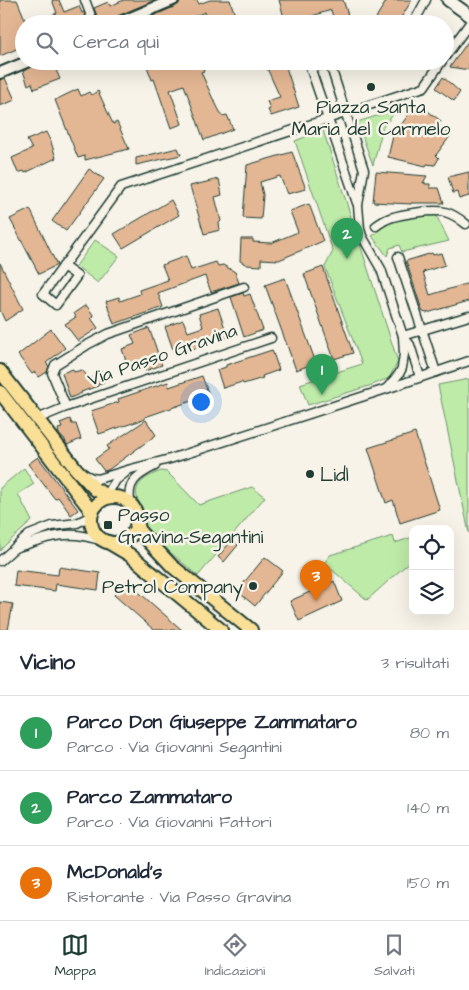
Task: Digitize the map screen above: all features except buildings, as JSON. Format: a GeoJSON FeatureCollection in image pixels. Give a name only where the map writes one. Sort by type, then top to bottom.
{"type":"FeatureCollection","features":[{"type":"Feature","properties":{"kind":"main road"},"geometry":{"type":"LineString","coordinates":[[448,0],[469,15]]}},
{"type":"Feature","properties":{"kind":"main road"},"geometry":{"type":"LineString","coordinates":[[0,372],[76,470],[91,486],[108,497],[123,498],[132,505],[140,532],[172,566],[251,630]]}},
{"type":"Feature","properties":{"kind":"main road"},"geometry":{"type":"LineString","coordinates":[[0,392],[89,508],[92,529],[99,537],[135,559],[209,625],[221,630]]}},
{"type":"Feature","properties":{"kind":"main road"},"geometry":{"type":"LineString","coordinates":[[91,515],[96,504],[108,497]]}},
{"type":"Feature","properties":{"kind":"main road"},"geometry":{"type":"LineString","coordinates":[[106,542],[117,543],[128,538],[134,531],[137,522]]}},
{"type":"Feature","properties":{"kind":"street"},"geometry":{"type":"LineString","coordinates":[[85,0],[91,15]]}},
{"type":"Feature","properties":{"kind":"street"},"geometry":{"type":"LineString","coordinates":[[137,15],[173,0]]}},
{"type":"Feature","properties":{"kind":"street"},"geometry":{"type":"LineString","coordinates":[[418,15],[426,0]]}},
{"type":"Feature","properties":{"kind":"street"},"geometry":{"type":"LineString","coordinates":[[454,45],[469,24]]}},
{"type":"Feature","properties":{"kind":"street"},"geometry":{"type":"LineString","coordinates":[[0,74],[15,67]]}},
{"type":"Feature","properties":{"kind":"street"},"geometry":{"type":"LineString","coordinates":[[311,70],[358,205],[362,236],[381,269],[403,336],[404,354],[402,368],[386,389]]}},
{"type":"Feature","properties":{"kind":"street"},"geometry":{"type":"LineString","coordinates":[[334,70],[364,170],[358,205]]}},
{"type":"Feature","properties":{"kind":"street"},"geometry":{"type":"LineString","coordinates":[[63,266],[77,276],[56,305],[43,294],[63,266],[121,187],[424,87],[436,70]]}},
{"type":"Feature","properties":{"kind":"street"},"geometry":{"type":"LineString","coordinates":[[376,226],[390,218],[404,214],[435,211],[448,212],[468,225]]}},
{"type":"Feature","properties":{"kind":"street"},"geometry":{"type":"LineString","coordinates":[[398,257],[436,372]]}},
{"type":"Feature","properties":{"kind":"street","name":"Via Passo Gravina"},"geometry":{"type":"LineString","coordinates":[[66,407],[52,373],[55,365],[108,334],[244,287]]}},
{"type":"Feature","properties":{"kind":"street"},"geometry":{"type":"LineString","coordinates":[[403,336],[469,316]]}},
{"type":"Feature","properties":{"kind":"street"},"geometry":{"type":"LineString","coordinates":[[403,336],[410,345],[420,377]]}},
{"type":"Feature","properties":{"kind":"street","name":"Via Passo Gravina"},"geometry":{"type":"LineString","coordinates":[[37,419],[66,407],[271,338]]}},
{"type":"Feature","properties":{"kind":"street"},"geometry":{"type":"LineString","coordinates":[[76,470],[98,479],[170,459],[469,361]]}},
{"type":"Feature","properties":{"kind":"street"},"geometry":{"type":"LineString","coordinates":[[132,505],[130,490],[134,480],[142,473],[170,459]]}},
{"type":"Feature","properties":{"kind":"street"},"geometry":{"type":"LineString","coordinates":[[108,497],[116,480],[131,469]]}},
{"type":"Feature","properties":{"kind":"street"},"geometry":{"type":"LineString","coordinates":[[0,561],[29,535],[38,530],[77,522],[91,515]]}},
{"type":"Feature","properties":{"kind":"street"},"geometry":{"type":"LineString","coordinates":[[13,549],[62,535],[79,535],[106,542]]}},
{"type":"Feature","properties":{"kind":"green space"},"geometry":{"type":"Polygon","coordinates":[[[393,111],[392,116],[383,127],[373,165],[357,122],[393,111]]]}},
{"type":"Feature","properties":{"kind":"green space"},"geometry":{"type":"Polygon","coordinates":[[[323,130],[398,362],[389,378],[308,405],[300,384],[362,364],[325,267],[333,251],[295,141],[323,130]]]}},
{"type":"Feature","properties":{"kind":"green space"},"geometry":{"type":"Polygon","coordinates":[[[436,215],[449,241],[402,252],[399,245],[390,248],[387,256],[372,236],[378,232],[377,229],[392,222],[406,218],[436,215]]]}},
{"type":"Feature","properties":{"kind":"green space"},"geometry":{"type":"Polygon","coordinates":[[[95,240],[119,256],[98,283],[76,266],[95,240]]]}},
{"type":"Feature","properties":{"kind":"green space"},"geometry":{"type":"Polygon","coordinates":[[[469,379],[469,533],[438,385],[469,379]]]}},
{"type":"Feature","properties":{"kind":"green space"},"geometry":{"type":"Polygon","coordinates":[[[24,468],[34,484],[18,494],[32,521],[0,551],[0,488],[24,468]]]}},
{"type":"Feature","properties":{"kind":"green space"},"geometry":{"type":"Polygon","coordinates":[[[161,471],[167,472],[199,505],[252,487],[265,497],[198,576],[149,534],[146,528],[144,511],[136,492],[140,483],[161,471]]]}},
{"type":"Feature","properties":{"kind":"green space"},"geometry":{"type":"Polygon","coordinates":[[[393,536],[395,543],[409,538],[409,563],[367,600],[324,563],[330,555],[393,536]]]}},
{"type":"Feature","properties":{"kind":"place","name":"Piazza Santa Maria del Carmelo"},"geometry":{"type":"Point","coordinates":[371,87]}},
{"type":"Feature","properties":{"kind":"place","name":"Parco Zammataro"},"geometry":{"type":"Point","coordinates":[347,259]}},
{"type":"Feature","properties":{"kind":"place","name":"Parco Don Giuseppe Zammataro"},"geometry":{"type":"Point","coordinates":[322,395]}},
{"type":"Feature","properties":{"kind":"place","name":"Lidl"},"geometry":{"type":"Point","coordinates":[310,474]}},
{"type":"Feature","properties":{"kind":"place","name":"Passo Gravina-Segantini"},"geometry":{"type":"Point","coordinates":[108,525]}},
{"type":"Feature","properties":{"kind":"place","name":"Petrol Company"},"geometry":{"type":"Point","coordinates":[253,586]}},
{"type":"Feature","properties":{"kind":"place","name":"McDonald's"},"geometry":{"type":"Point","coordinates":[316,601]}}]}
